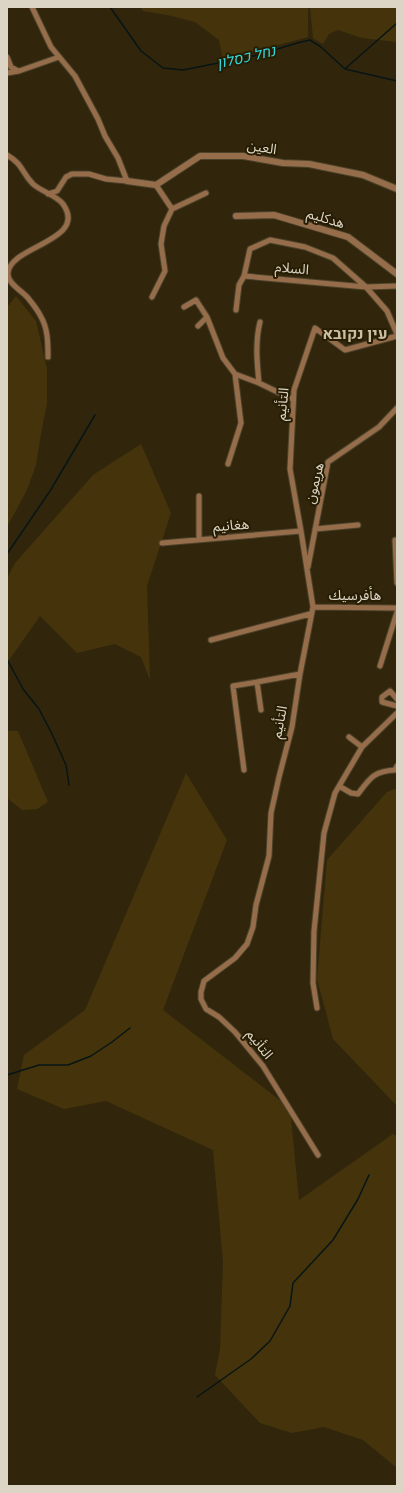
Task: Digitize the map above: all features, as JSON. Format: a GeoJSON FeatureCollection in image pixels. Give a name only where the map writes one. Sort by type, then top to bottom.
{"type":"FeatureCollection","features":[{"type":"Feature","properties":{"kind":"street"},"geometry":{"type":"LineString","coordinates":[[32,7],[51,47],[75,76],[98,119],[105,136],[118,158],[127,181]]}},
{"type":"Feature","properties":{"kind":"street"},"geometry":{"type":"LineString","coordinates":[[7,57],[11,67],[19,71]]}},
{"type":"Feature","properties":{"kind":"street"},"geometry":{"type":"LineString","coordinates":[[7,72],[19,71],[59,57]]}},
{"type":"Feature","properties":{"kind":"street"},"geometry":{"type":"LineString","coordinates":[[7,155],[16,160],[33,184],[59,200],[68,213],[67,224],[60,233],[17,258],[9,265],[7,273],[11,281],[28,298],[40,314],[45,325],[48,340],[48,357]]}},
{"type":"Feature","properties":{"kind":"street","name":"العين"},"geometry":{"type":"LineString","coordinates":[[156,185],[200,156],[243,156],[283,163],[313,165],[363,175],[397,189]]}},
{"type":"Feature","properties":{"kind":"street"},"geometry":{"type":"LineString","coordinates":[[48,194],[58,191],[66,177],[72,174],[81,173],[156,185],[172,209]]}},
{"type":"Feature","properties":{"kind":"street"},"geometry":{"type":"LineString","coordinates":[[152,297],[165,271],[161,244],[164,226],[172,209],[206,193]]}},
{"type":"Feature","properties":{"kind":"street","name":"هدكليم"},"geometry":{"type":"LineString","coordinates":[[236,216],[274,215],[348,237],[397,274]]}},
{"type":"Feature","properties":{"kind":"street"},"geometry":{"type":"LineString","coordinates":[[236,310],[239,285],[244,276],[250,249],[270,240],[312,249],[333,258],[366,287],[387,311],[397,335]]}},
{"type":"Feature","properties":{"kind":"street","name":"السلام"},"geometry":{"type":"LineString","coordinates":[[244,276],[366,287],[397,286]]}},
{"type":"Feature","properties":{"kind":"street"},"geometry":{"type":"LineString","coordinates":[[184,307],[196,300],[207,317],[223,358],[235,374],[241,423],[228,464]]}},
{"type":"Feature","properties":{"kind":"street"},"geometry":{"type":"LineString","coordinates":[[198,326],[207,317]]}},
{"type":"Feature","properties":{"kind":"street"},"geometry":{"type":"LineString","coordinates":[[259,383],[257,333],[260,322]]}},
{"type":"Feature","properties":{"kind":"street","name":"التأنيم"},"geometry":{"type":"LineString","coordinates":[[318,1155],[258,1061],[235,1032],[219,1017],[206,1009],[201,999],[201,992],[204,981],[235,958],[247,944],[253,927],[256,905],[269,856],[272,813],[279,777],[292,726],[310,614],[313,607],[302,531],[290,469],[292,399],[294,390],[315,328],[345,350],[397,335]]}},
{"type":"Feature","properties":{"kind":"street"},"geometry":{"type":"LineString","coordinates":[[235,374],[259,383],[292,399]]}},
{"type":"Feature","properties":{"kind":"street","name":"هريمون"},"geometry":{"type":"LineString","coordinates":[[307,571],[328,462],[379,427],[397,408]]}},
{"type":"Feature","properties":{"kind":"street"},"geometry":{"type":"LineString","coordinates":[[199,496],[199,540]]}},
{"type":"Feature","properties":{"kind":"street"},"geometry":{"type":"LineString","coordinates":[[315,529],[358,524]]}},
{"type":"Feature","properties":{"kind":"street","name":"هغانيم"},"geometry":{"type":"LineString","coordinates":[[162,543],[302,531]]}},
{"type":"Feature","properties":{"kind":"street"},"geometry":{"type":"LineString","coordinates":[[395,540],[397,583]]}},
{"type":"Feature","properties":{"kind":"street","name":"هأفرسيك"},"geometry":{"type":"LineString","coordinates":[[313,607],[397,608]]}},
{"type":"Feature","properties":{"kind":"street"},"geometry":{"type":"LineString","coordinates":[[380,666],[397,612]]}},
{"type":"Feature","properties":{"kind":"street"},"geometry":{"type":"LineString","coordinates":[[211,640],[310,614]]}},
{"type":"Feature","properties":{"kind":"street"},"geometry":{"type":"LineString","coordinates":[[244,770],[233,686],[300,674]]}},
{"type":"Feature","properties":{"kind":"street"},"geometry":{"type":"LineString","coordinates":[[257,682],[262,710]]}},
{"type":"Feature","properties":{"kind":"street"},"geometry":{"type":"LineString","coordinates":[[397,699],[390,691],[382,697],[382,702],[397,706]]}},
{"type":"Feature","properties":{"kind":"street"},"geometry":{"type":"LineString","coordinates":[[317,1008],[314,983],[314,931],[324,833],[335,793],[362,747],[396,717]]}},
{"type":"Feature","properties":{"kind":"street"},"geometry":{"type":"LineString","coordinates":[[349,737],[362,747]]}},
{"type":"Feature","properties":{"kind":"street"},"geometry":{"type":"LineString","coordinates":[[339,786],[351,793],[358,794],[371,778],[379,772],[395,770],[397,766]]}},
{"type":"Feature","properties":{"kind":"shaded area"},"geometry":{"type":"Polygon","coordinates":[[[140,7],[308,7],[308,37],[223,60],[219,40],[195,22],[143,11],[140,7]]]}},
{"type":"Feature","properties":{"kind":"shaded area"},"geometry":{"type":"Polygon","coordinates":[[[310,7],[397,7],[397,42],[362,38],[338,30],[329,34],[323,44],[313,38],[310,7]]]}},
{"type":"Feature","properties":{"kind":"shaded area"},"geometry":{"type":"Polygon","coordinates":[[[16,296],[36,321],[47,369],[47,403],[36,465],[27,490],[7,527],[7,304],[9,305],[16,296]]]}},
{"type":"Feature","properties":{"kind":"shaded area"},"geometry":{"type":"Polygon","coordinates":[[[141,444],[171,513],[147,586],[150,680],[141,657],[115,644],[77,653],[40,616],[7,663],[7,578],[15,563],[93,475],[141,444]]]}},
{"type":"Feature","properties":{"kind":"shaded area"},"geometry":{"type":"Polygon","coordinates":[[[7,731],[18,731],[48,802],[37,809],[22,810],[7,798],[7,731]]]}},
{"type":"Feature","properties":{"kind":"shaded area"},"geometry":{"type":"Polygon","coordinates":[[[186,773],[227,840],[163,1010],[290,1108],[299,1200],[393,1134],[397,1136],[397,1468],[363,1440],[324,1427],[292,1433],[260,1423],[215,1375],[220,1349],[223,1262],[213,1150],[106,1101],[64,1109],[17,1089],[24,1055],[85,1010],[186,773]]]}},
{"type":"Feature","properties":{"kind":"shaded area"},"geometry":{"type":"Polygon","coordinates":[[[397,788],[397,1106],[333,1039],[317,979],[327,860],[387,792],[397,788]]]}},
{"type":"Feature","properties":{"kind":"waterway","name":"נחל כסלון"},"geometry":{"type":"LineString","coordinates":[[110,7],[141,51],[163,68],[183,70],[258,55],[310,40],[321,47],[345,69],[397,81]]}},
{"type":"Feature","properties":{"kind":"waterway"},"geometry":{"type":"LineString","coordinates":[[346,68],[397,23]]}},
{"type":"Feature","properties":{"kind":"waterway"},"geometry":{"type":"LineString","coordinates":[[7,554],[50,491],[95,415]]}},
{"type":"Feature","properties":{"kind":"waterway"},"geometry":{"type":"LineString","coordinates":[[7,659],[23,689],[39,709],[52,734],[66,765],[69,785]]}},
{"type":"Feature","properties":{"kind":"waterway"},"geometry":{"type":"LineString","coordinates":[[7,1075],[39,1065],[68,1065],[91,1056],[130,1028]]}},
{"type":"Feature","properties":{"kind":"waterway"},"geometry":{"type":"LineString","coordinates":[[197,1397],[251,1359],[270,1341],[290,1306],[293,1283],[333,1240],[358,1199],[369,1175]]}},
{"type":"Feature","properties":{"kind":"district","name":"עין נקובא"},"geometry":{"type":"Point","coordinates":[355,333]}}]}
